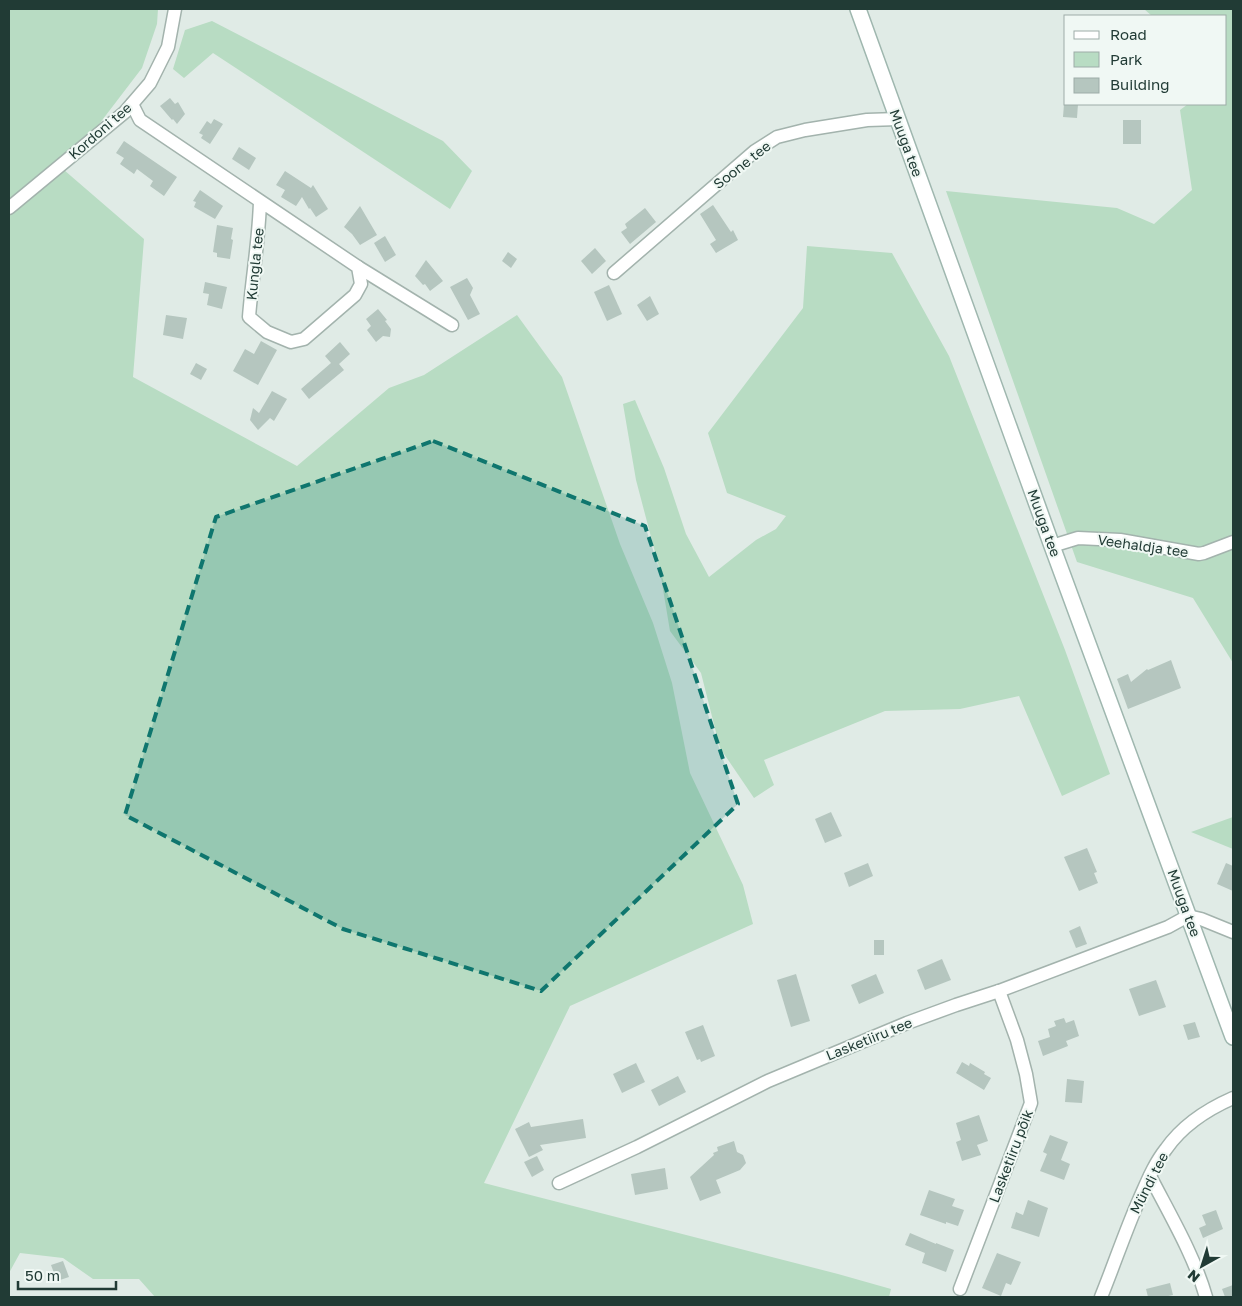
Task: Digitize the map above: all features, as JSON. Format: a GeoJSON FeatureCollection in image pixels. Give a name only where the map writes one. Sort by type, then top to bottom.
{"type":"FeatureCollection","features":[{"type":"Feature","properties":{"kind":"street","name":"Kordoni tee"},"geometry":{"type":"LineString","coordinates":[[9,208],[125,112],[150,83],[168,47],[175,9]]}},
{"type":"Feature","properties":{"kind":"street","name":"Muuga tee"},"geometry":{"type":"LineString","coordinates":[[858,9],[1052,546],[1233,1037]]}},
{"type":"Feature","properties":{"kind":"street","name":"Kungla tee"},"geometry":{"type":"LineString","coordinates":[[132,104],[140,120],[358,268],[452,325]]}},
{"type":"Feature","properties":{"kind":"street","name":"Soone tee"},"geometry":{"type":"LineString","coordinates":[[614,273],[755,151],[777,137],[805,130],[867,120],[898,119]]}},
{"type":"Feature","properties":{"kind":"street","name":"Kungla tee"},"geometry":{"type":"LineString","coordinates":[[260,201],[260,219],[249,317],[266,332],[291,342],[304,339],[355,295],[361,284],[358,268]]}},
{"type":"Feature","properties":{"kind":"street","name":"Veehaldja tee"},"geometry":{"type":"LineString","coordinates":[[1052,546],[1078,538],[1120,540],[1199,554],[1233,542]]}},
{"type":"Feature","properties":{"kind":"street"},"geometry":{"type":"LineString","coordinates":[[1188,916],[1202,919],[1233,932]]}},
{"type":"Feature","properties":{"kind":"street","name":"Lasketiiru tee"},"geometry":{"type":"LineString","coordinates":[[559,1183],[768,1081],[915,1020],[999,991],[1168,927],[1188,916]]}},
{"type":"Feature","properties":{"kind":"street","name":"Lasketiiru põik"},"geometry":{"type":"LineString","coordinates":[[960,1289],[1031,1104],[1026,1074],[1017,1040],[999,991]]}},
{"type":"Feature","properties":{"kind":"street","name":"Mündi tee"},"geometry":{"type":"LineString","coordinates":[[1101,1297],[1131,1219],[1150,1176],[1166,1148],[1184,1130],[1209,1111],[1233,1098]]}},
{"type":"Feature","properties":{"kind":"street"},"geometry":{"type":"LineString","coordinates":[[1150,1176],[1186,1247],[1206,1297]]}},
{"type":"Feature","properties":{"kind":"highlighted area"},"geometry":{"type":"Polygon","coordinates":[[[433,441],[645,526],[738,804],[541,991],[343,929],[125,815],[216,517],[433,441]]]}},
{"type":"Feature","properties":{"kind":"green space"},"geometry":{"type":"Polygon","coordinates":[[[9,9],[158,9],[157,24],[142,68],[64,170],[144,239],[133,377],[297,466],[389,388],[424,375],[517,315],[562,377],[620,544],[653,623],[672,683],[690,773],[743,885],[753,924],[570,1006],[484,1183],[838,1274],[891,1289],[889,1297],[155,1297],[139,1279],[93,1279],[63,1258],[20,1253],[9,1273],[9,9]]]}},
{"type":"Feature","properties":{"kind":"green space"},"geometry":{"type":"Polygon","coordinates":[[[1144,9],[1233,9],[1233,663],[1193,598],[1077,562],[946,191],[1117,208],[1154,224],[1192,190],[1180,110],[1187,105],[1227,105],[1227,15],[1151,15],[1144,9]]]}},
{"type":"Feature","properties":{"kind":"green space"},"geometry":{"type":"Polygon","coordinates":[[[212,21],[443,141],[472,171],[450,209],[213,53],[184,78],[173,69],[185,30],[212,21]]]}},
{"type":"Feature","properties":{"kind":"green space"},"geometry":{"type":"Polygon","coordinates":[[[807,246],[892,253],[949,356],[1065,650],[1110,774],[1062,796],[1019,696],[960,709],[885,711],[764,760],[774,785],[754,798],[720,748],[701,673],[670,631],[660,571],[636,480],[623,404],[635,400],[664,468],[686,534],[709,577],[756,540],[776,529],[786,516],[727,493],[708,433],[803,308],[807,246]]]}},
{"type":"Feature","properties":{"kind":"green space"},"geometry":{"type":"Polygon","coordinates":[[[1233,817],[1233,849],[1191,832],[1233,817]]]}},
{"type":"Feature","properties":{"kind":"building"},"geometry":{"type":"Polygon","coordinates":[[[170,98],[175,104],[178,102],[185,114],[177,124],[160,106],[170,98]]]}},
{"type":"Feature","properties":{"kind":"building"},"geometry":{"type":"Polygon","coordinates":[[[1064,104],[1078,105],[1077,118],[1063,117],[1064,104]]]}},
{"type":"Feature","properties":{"kind":"building"},"geometry":{"type":"Polygon","coordinates":[[[214,119],[223,124],[210,144],[201,138],[203,135],[199,133],[207,121],[211,124],[214,119]]]}},
{"type":"Feature","properties":{"kind":"building"},"geometry":{"type":"Polygon","coordinates":[[[1123,120],[1141,120],[1141,144],[1123,144],[1123,120]]]}},
{"type":"Feature","properties":{"kind":"building"},"geometry":{"type":"Polygon","coordinates":[[[124,141],[177,177],[164,196],[150,186],[153,181],[137,169],[134,174],[120,164],[124,158],[116,153],[124,141]]]}},
{"type":"Feature","properties":{"kind":"building"},"geometry":{"type":"Polygon","coordinates":[[[239,147],[256,158],[249,170],[232,159],[239,147]]]}},
{"type":"Feature","properties":{"kind":"building"},"geometry":{"type":"Polygon","coordinates":[[[285,171],[311,188],[313,185],[328,209],[316,217],[302,197],[296,206],[281,197],[285,190],[276,185],[285,171]]]}},
{"type":"Feature","properties":{"kind":"building"},"geometry":{"type":"Polygon","coordinates":[[[200,190],[223,206],[215,219],[194,207],[196,202],[193,201],[200,190]]]}},
{"type":"Feature","properties":{"kind":"building"},"geometry":{"type":"Polygon","coordinates":[[[713,205],[731,232],[733,230],[738,240],[716,253],[710,244],[716,240],[700,214],[713,205]]]}},
{"type":"Feature","properties":{"kind":"building"},"geometry":{"type":"Polygon","coordinates":[[[360,206],[377,235],[360,245],[344,227],[360,206]]]}},
{"type":"Feature","properties":{"kind":"building"},"geometry":{"type":"Polygon","coordinates":[[[645,208],[656,222],[630,244],[621,232],[627,228],[625,224],[645,208]]]}},
{"type":"Feature","properties":{"kind":"building"},"geometry":{"type":"Polygon","coordinates":[[[217,225],[233,228],[230,259],[217,257],[217,253],[213,252],[217,225]]]}},
{"type":"Feature","properties":{"kind":"building"},"geometry":{"type":"Polygon","coordinates":[[[385,236],[396,255],[385,262],[374,243],[385,236]]]}},
{"type":"Feature","properties":{"kind":"building"},"geometry":{"type":"Polygon","coordinates":[[[595,248],[606,261],[592,274],[581,261],[595,248]]]}},
{"type":"Feature","properties":{"kind":"building"},"geometry":{"type":"Polygon","coordinates":[[[508,252],[517,259],[511,268],[502,261],[508,252]]]}},
{"type":"Feature","properties":{"kind":"building"},"geometry":{"type":"Polygon","coordinates":[[[426,260],[443,281],[430,291],[415,276],[426,260]]]}},
{"type":"Feature","properties":{"kind":"building"},"geometry":{"type":"Polygon","coordinates":[[[467,278],[473,288],[470,295],[480,314],[468,320],[450,287],[467,278]]]}},
{"type":"Feature","properties":{"kind":"building"},"geometry":{"type":"Polygon","coordinates":[[[205,282],[227,287],[222,309],[207,305],[209,294],[203,293],[205,282]]]}},
{"type":"Feature","properties":{"kind":"building"},"geometry":{"type":"Polygon","coordinates":[[[609,285],[622,314],[607,321],[594,292],[609,285]]]}},
{"type":"Feature","properties":{"kind":"building"},"geometry":{"type":"Polygon","coordinates":[[[650,296],[659,314],[647,321],[637,305],[650,296]]]}},
{"type":"Feature","properties":{"kind":"building"},"geometry":{"type":"Polygon","coordinates":[[[378,309],[387,320],[385,321],[391,329],[390,337],[383,336],[376,342],[367,330],[371,326],[366,319],[378,309]]]}},
{"type":"Feature","properties":{"kind":"building"},"geometry":{"type":"Polygon","coordinates":[[[166,315],[187,318],[183,339],[163,335],[166,315]]]}},
{"type":"Feature","properties":{"kind":"building"},"geometry":{"type":"Polygon","coordinates":[[[261,341],[277,350],[258,385],[233,371],[245,349],[254,354],[261,341]]]}},
{"type":"Feature","properties":{"kind":"building"},"geometry":{"type":"Polygon","coordinates":[[[340,342],[350,354],[339,364],[344,370],[309,399],[301,389],[331,363],[325,356],[340,342]]]}},
{"type":"Feature","properties":{"kind":"building"},"geometry":{"type":"Polygon","coordinates":[[[196,363],[207,369],[201,380],[190,374],[196,363]]]}},
{"type":"Feature","properties":{"kind":"building"},"geometry":{"type":"Polygon","coordinates":[[[272,391],[287,399],[274,421],[270,418],[258,430],[250,420],[253,408],[259,413],[272,391]]]}},
{"type":"Feature","properties":{"kind":"building"},"geometry":{"type":"Polygon","coordinates":[[[1171,660],[1181,688],[1128,709],[1117,679],[1128,674],[1131,682],[1147,669],[1171,660]]]}},
{"type":"Feature","properties":{"kind":"building"},"geometry":{"type":"Polygon","coordinates":[[[831,812],[842,836],[825,843],[815,819],[831,812]]]}},
{"type":"Feature","properties":{"kind":"building"},"geometry":{"type":"Polygon","coordinates":[[[1087,848],[1097,872],[1094,873],[1098,883],[1079,891],[1064,857],[1087,848]]]}},
{"type":"Feature","properties":{"kind":"building"},"geometry":{"type":"Polygon","coordinates":[[[868,863],[873,876],[849,887],[844,873],[868,863]]]}},
{"type":"Feature","properties":{"kind":"building"},"geometry":{"type":"Polygon","coordinates":[[[1226,863],[1233,866],[1233,891],[1217,884],[1226,863]]]}},
{"type":"Feature","properties":{"kind":"building"},"geometry":{"type":"Polygon","coordinates":[[[1080,926],[1087,944],[1076,948],[1069,931],[1080,926]]]}},
{"type":"Feature","properties":{"kind":"building"},"geometry":{"type":"Polygon","coordinates":[[[874,940],[884,940],[884,955],[874,955],[874,940]]]}},
{"type":"Feature","properties":{"kind":"building"},"geometry":{"type":"Polygon","coordinates":[[[942,959],[951,980],[925,990],[917,970],[942,959]]]}},
{"type":"Feature","properties":{"kind":"building"},"geometry":{"type":"Polygon","coordinates":[[[796,974],[810,1021],[791,1027],[777,980],[796,974]]]}},
{"type":"Feature","properties":{"kind":"building"},"geometry":{"type":"Polygon","coordinates":[[[876,974],[884,993],[859,1004],[851,985],[876,974]]]}},
{"type":"Feature","properties":{"kind":"building"},"geometry":{"type":"Polygon","coordinates":[[[1156,980],[1166,1007],[1139,1016],[1129,989],[1156,980]]]}},
{"type":"Feature","properties":{"kind":"building"},"geometry":{"type":"Polygon","coordinates":[[[1064,1018],[1066,1023],[1074,1020],[1079,1036],[1066,1041],[1068,1046],[1043,1056],[1038,1041],[1050,1037],[1048,1029],[1056,1026],[1054,1021],[1064,1018]]]}},
{"type":"Feature","properties":{"kind":"building"},"geometry":{"type":"Polygon","coordinates":[[[1195,1022],[1200,1037],[1188,1040],[1183,1025],[1195,1022]]]}},
{"type":"Feature","properties":{"kind":"building"},"geometry":{"type":"Polygon","coordinates":[[[703,1025],[715,1056],[701,1062],[700,1059],[697,1060],[685,1032],[703,1025]]]}},
{"type":"Feature","properties":{"kind":"building"},"geometry":{"type":"Polygon","coordinates":[[[962,1062],[969,1066],[970,1063],[991,1078],[984,1090],[956,1073],[962,1062]]]}},
{"type":"Feature","properties":{"kind":"building"},"geometry":{"type":"Polygon","coordinates":[[[636,1063],[645,1082],[622,1093],[613,1074],[636,1063]]]}},
{"type":"Feature","properties":{"kind":"building"},"geometry":{"type":"Polygon","coordinates":[[[678,1076],[686,1092],[659,1106],[651,1090],[678,1076]]]}},
{"type":"Feature","properties":{"kind":"building"},"geometry":{"type":"Polygon","coordinates":[[[1067,1079],[1084,1081],[1082,1103],[1065,1102],[1067,1079]]]}},
{"type":"Feature","properties":{"kind":"building"},"geometry":{"type":"Polygon","coordinates":[[[979,1115],[988,1141],[977,1145],[981,1155],[962,1161],[956,1142],[961,1140],[956,1123],[979,1115]]]}},
{"type":"Feature","properties":{"kind":"building"},"geometry":{"type":"Polygon","coordinates":[[[583,1119],[586,1138],[540,1145],[543,1150],[529,1157],[515,1129],[529,1122],[531,1127],[583,1119]]]}},
{"type":"Feature","properties":{"kind":"building"},"geometry":{"type":"Polygon","coordinates":[[[1050,1135],[1068,1142],[1061,1160],[1070,1164],[1064,1180],[1040,1171],[1047,1154],[1043,1152],[1050,1135]]]}},
{"type":"Feature","properties":{"kind":"building"},"geometry":{"type":"Polygon","coordinates":[[[734,1141],[737,1152],[743,1155],[746,1163],[740,1170],[716,1180],[721,1193],[700,1201],[690,1177],[714,1155],[713,1153],[718,1151],[717,1147],[734,1141]]]}},
{"type":"Feature","properties":{"kind":"building"},"geometry":{"type":"Polygon","coordinates":[[[537,1156],[544,1170],[532,1177],[524,1162],[537,1156]]]}},
{"type":"Feature","properties":{"kind":"building"},"geometry":{"type":"Polygon","coordinates":[[[665,1168],[668,1189],[635,1195],[631,1174],[665,1168]]]}},
{"type":"Feature","properties":{"kind":"building"},"geometry":{"type":"Polygon","coordinates":[[[929,1190],[955,1199],[952,1206],[964,1210],[958,1226],[920,1215],[929,1190]]]}},
{"type":"Feature","properties":{"kind":"building"},"geometry":{"type":"Polygon","coordinates":[[[1028,1200],[1048,1208],[1039,1237],[1011,1228],[1016,1212],[1023,1215],[1028,1200]]]}},
{"type":"Feature","properties":{"kind":"building"},"geometry":{"type":"Polygon","coordinates":[[[1216,1210],[1223,1229],[1203,1238],[1199,1228],[1206,1225],[1202,1215],[1216,1210]]]}},
{"type":"Feature","properties":{"kind":"building"},"geometry":{"type":"Polygon","coordinates":[[[910,1233],[954,1250],[946,1272],[922,1263],[925,1253],[905,1245],[910,1233]]]}},
{"type":"Feature","properties":{"kind":"building"},"geometry":{"type":"Polygon","coordinates":[[[997,1253],[1021,1262],[1011,1285],[1006,1283],[1001,1296],[982,1288],[997,1253]]]}},
{"type":"Feature","properties":{"kind":"building"},"geometry":{"type":"Polygon","coordinates":[[[63,1261],[69,1277],[57,1281],[51,1265],[63,1261]]]}},
{"type":"Feature","properties":{"kind":"building"},"geometry":{"type":"Polygon","coordinates":[[[1170,1283],[1173,1295],[1148,1297],[1146,1289],[1170,1283]]]}},
{"type":"Feature","properties":{"kind":"building"},"geometry":{"type":"Polygon","coordinates":[[[1233,1285],[1233,1297],[1225,1297],[1222,1289],[1233,1285]]]}}]}
